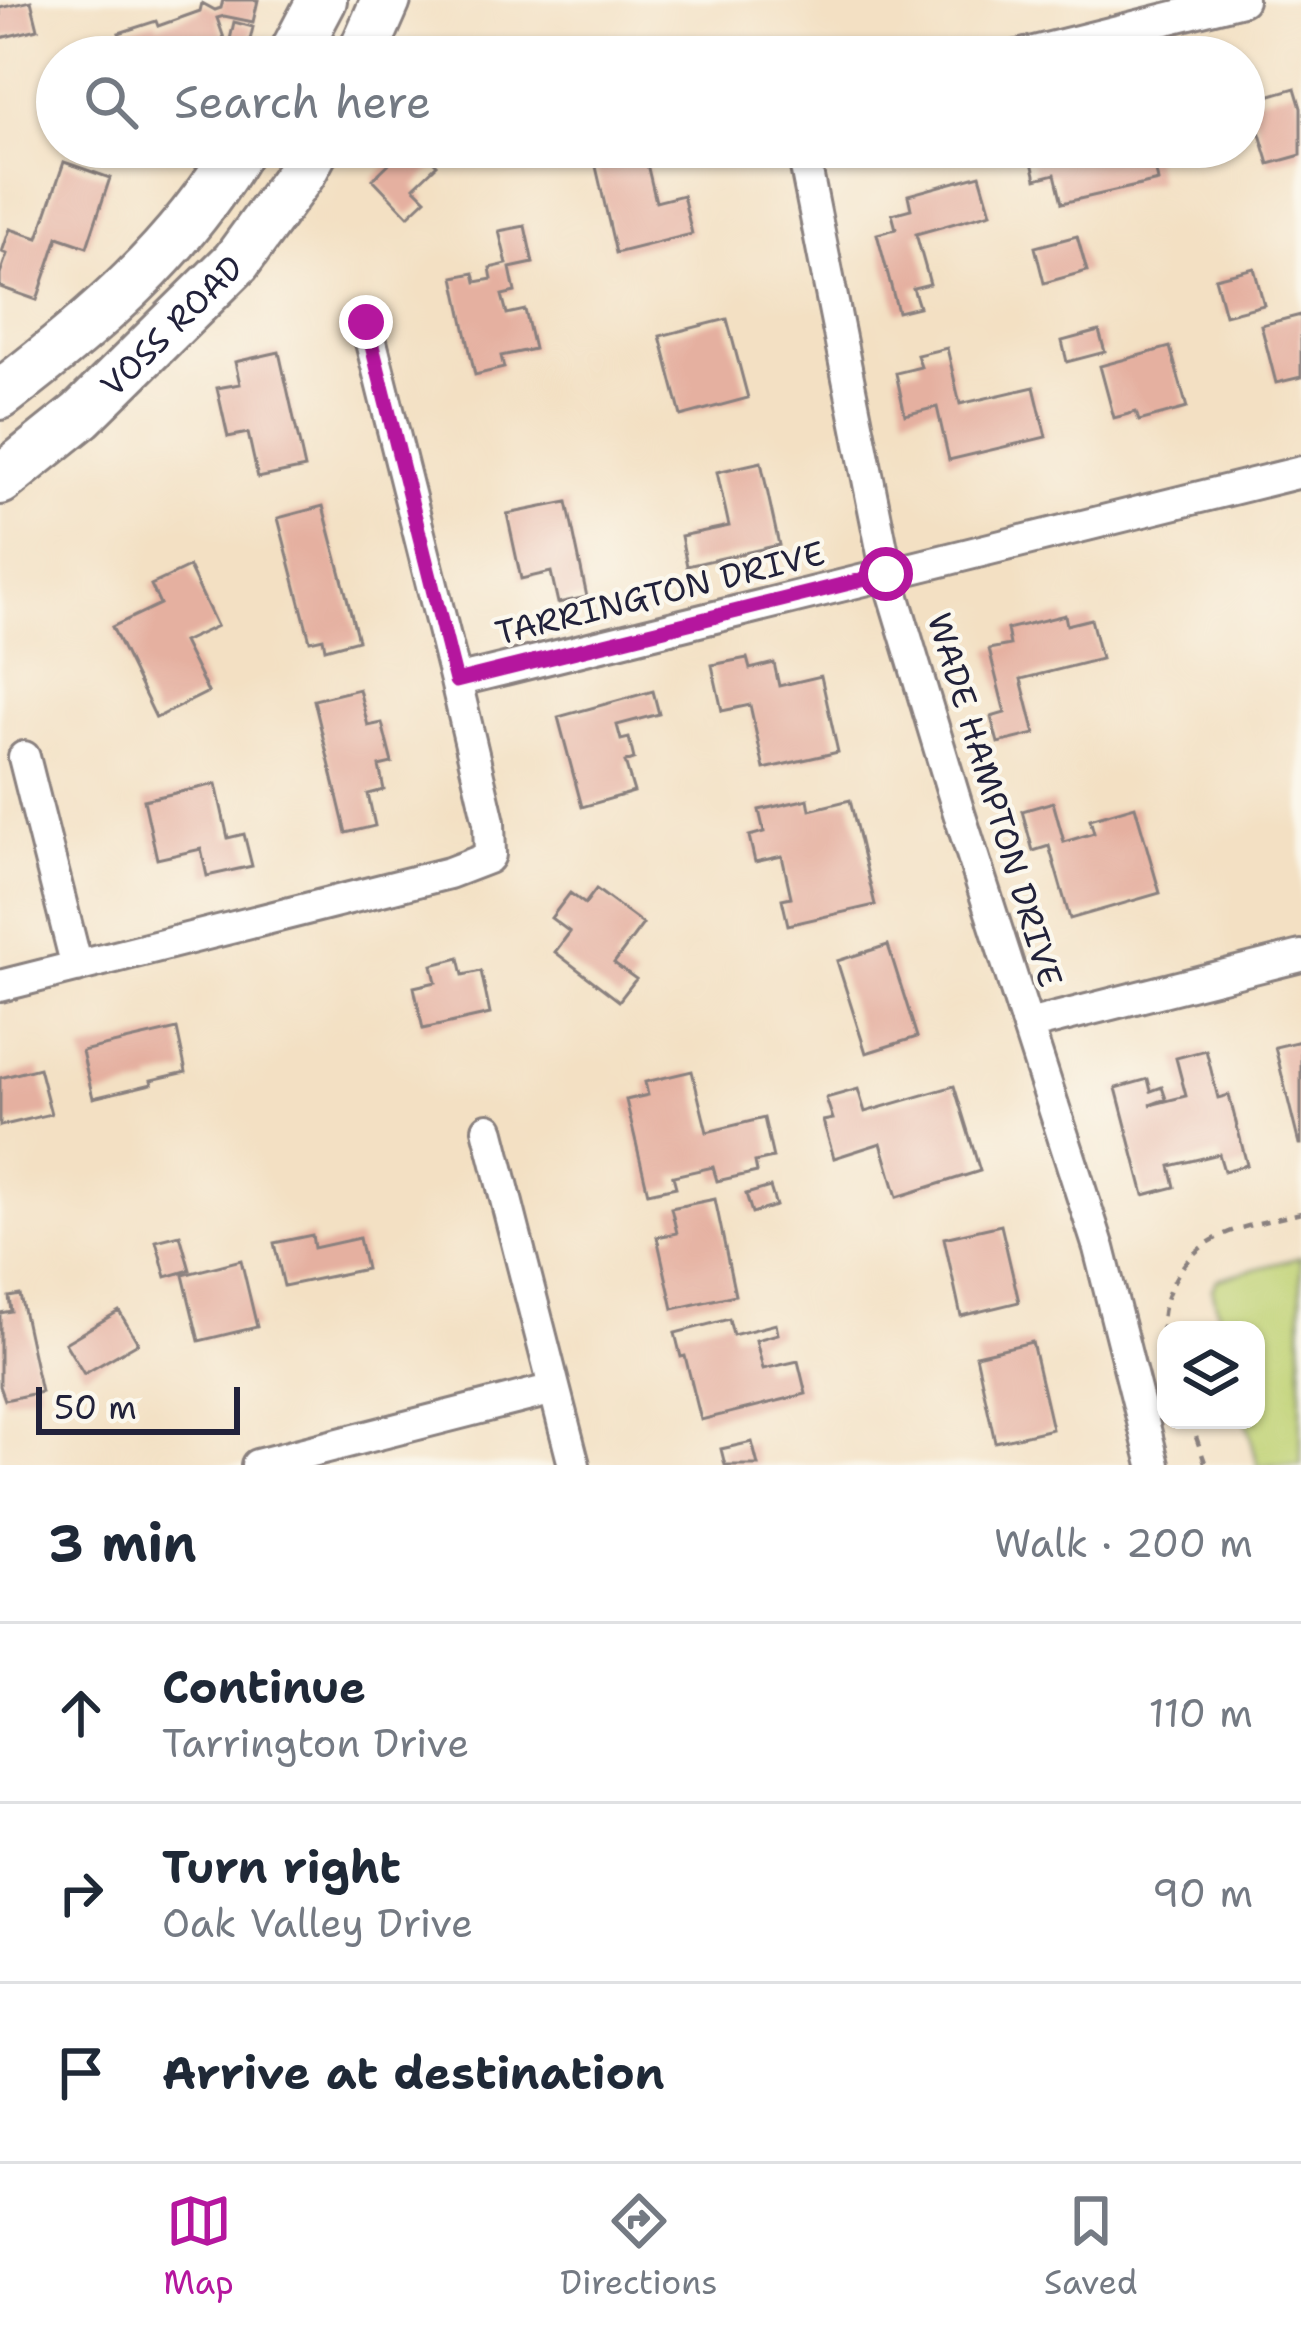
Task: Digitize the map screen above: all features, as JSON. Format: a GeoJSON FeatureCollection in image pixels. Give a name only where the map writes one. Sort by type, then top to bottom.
{"type":"FeatureCollection","features":[{"type":"Feature","properties":{"kind":"main road"},"geometry":{"type":"LineString","coordinates":[[304,36],[322,0]]}},
{"type":"Feature","properties":{"kind":"main road"},"geometry":{"type":"LineString","coordinates":[[370,36],[386,0]]}},
{"type":"Feature","properties":{"kind":"main road","name":"VOSS ROAD"},"geometry":{"type":"LineString","coordinates":[[0,394],[72,340],[138,280],[213,192],[227,168]]}},
{"type":"Feature","properties":{"kind":"main road","name":"VOSS ROAD"},"geometry":{"type":"LineString","coordinates":[[0,480],[81,415],[236,262],[304,168]]}},
{"type":"Feature","properties":{"kind":"main road"},"geometry":{"type":"LineString","coordinates":[[184,227],[236,262]]}},
{"type":"Feature","properties":{"kind":"street"},"geometry":{"type":"LineString","coordinates":[[1098,36],[1242,0]]}},
{"type":"Feature","properties":{"kind":"street","name":"WADE HAMPTON DRIVE"},"geometry":{"type":"LineString","coordinates":[[806,168],[886,574],[1099,1248],[1154,1465]]}},
{"type":"Feature","properties":{"kind":"street"},"geometry":{"type":"LineString","coordinates":[[0,986],[449,873],[490,855],[489,822],[366,322]]}},
{"type":"Feature","properties":{"kind":"street","name":"TARRINGTON DRIVE"},"geometry":{"type":"LineString","coordinates":[[456,681],[1301,472]]}},
{"type":"Feature","properties":{"kind":"street"},"geometry":{"type":"LineString","coordinates":[[24,757],[77,967]]}},
{"type":"Feature","properties":{"kind":"street"},"geometry":{"type":"LineString","coordinates":[[1028,1025],[1301,956]]}},
{"type":"Feature","properties":{"kind":"street"},"geometry":{"type":"LineString","coordinates":[[488,1129],[574,1465]]}},
{"type":"Feature","properties":{"kind":"street"},"geometry":{"type":"LineString","coordinates":[[257,1465],[554,1389]]}},
{"type":"Feature","properties":{"kind":"path"},"geometry":{"type":"LineString","coordinates":[[1163,1321],[1164,1302],[1178,1271],[1196,1248],[1238,1229],[1301,1213]]}},
{"type":"Feature","properties":{"kind":"path"},"geometry":{"type":"LineString","coordinates":[[1193,1429],[1206,1465]]}},
{"type":"Feature","properties":{"kind":"green space"},"geometry":{"type":"Polygon","coordinates":[[[1301,1257],[1301,1465],[1258,1465],[1248,1429],[1265,1429],[1265,1321],[1221,1321],[1212,1288],[1217,1279],[1301,1257]]]}},
{"type":"Feature","properties":{"kind":"building"},"geometry":{"type":"Polygon","coordinates":[[[223,0],[258,0],[253,22],[217,18],[223,36],[119,33],[200,11],[202,3],[221,8],[223,0]]]}},
{"type":"Feature","properties":{"kind":"building"},"geometry":{"type":"Polygon","coordinates":[[[31,1],[38,29],[0,38],[0,8],[31,1]]]}},
{"type":"Feature","properties":{"kind":"building"},"geometry":{"type":"Polygon","coordinates":[[[234,22],[253,27],[251,36],[231,36],[234,22]]]}},
{"type":"Feature","properties":{"kind":"building"},"geometry":{"type":"Polygon","coordinates":[[[1295,88],[1301,108],[1301,155],[1269,164],[1265,97],[1295,88]]]}},
{"type":"Feature","properties":{"kind":"building"},"geometry":{"type":"Polygon","coordinates":[[[62,168],[81,168],[110,178],[87,247],[58,237],[37,300],[0,287],[7,254],[2,252],[10,229],[38,238],[62,168]]]}},
{"type":"Feature","properties":{"kind":"building"},"geometry":{"type":"Polygon","coordinates":[[[384,168],[434,168],[414,187],[426,199],[408,216],[373,179],[384,168]]]}},
{"type":"Feature","properties":{"kind":"building"},"geometry":{"type":"Polygon","coordinates":[[[596,168],[648,168],[656,202],[683,195],[692,234],[616,253],[596,168]]]}},
{"type":"Feature","properties":{"kind":"building"},"geometry":{"type":"Polygon","coordinates":[[[1033,168],[1155,168],[1158,181],[1062,203],[1055,174],[1036,179],[1033,168]]]}},
{"type":"Feature","properties":{"kind":"building"},"geometry":{"type":"Polygon","coordinates":[[[980,175],[991,213],[916,234],[930,284],[913,288],[919,307],[898,312],[877,234],[896,229],[892,214],[911,209],[908,195],[980,175]]]}},
{"type":"Feature","properties":{"kind":"building"},"geometry":{"type":"Polygon","coordinates":[[[525,226],[533,263],[510,268],[515,292],[502,295],[507,314],[525,310],[534,349],[501,356],[504,368],[475,375],[454,277],[474,273],[476,282],[492,279],[490,268],[507,264],[499,231],[525,226]]]}},
{"type":"Feature","properties":{"kind":"building"},"geometry":{"type":"Polygon","coordinates":[[[1077,236],[1087,271],[1044,283],[1035,247],[1077,236]]]}},
{"type":"Feature","properties":{"kind":"building"},"geometry":{"type":"Polygon","coordinates":[[[1254,268],[1264,305],[1225,315],[1215,278],[1254,268]]]}},
{"type":"Feature","properties":{"kind":"building"},"geometry":{"type":"Polygon","coordinates":[[[1301,315],[1301,377],[1276,383],[1261,325],[1301,315]]]}},
{"type":"Feature","properties":{"kind":"building"},"geometry":{"type":"Polygon","coordinates":[[[727,319],[748,398],[681,416],[660,336],[727,319]]]}},
{"type":"Feature","properties":{"kind":"building"},"geometry":{"type":"Polygon","coordinates":[[[1099,331],[1105,352],[1067,362],[1062,341],[1099,331]]]}},
{"type":"Feature","properties":{"kind":"building"},"geometry":{"type":"Polygon","coordinates":[[[1170,347],[1187,408],[1139,421],[1136,412],[1114,418],[1100,366],[1170,347]]]}},
{"type":"Feature","properties":{"kind":"building"},"geometry":{"type":"Polygon","coordinates":[[[947,348],[960,404],[1034,387],[1046,437],[949,460],[937,407],[905,415],[896,373],[921,367],[917,355],[947,348]]]}},
{"type":"Feature","properties":{"kind":"building"},"geometry":{"type":"Polygon","coordinates":[[[279,352],[305,468],[258,478],[248,433],[228,437],[217,388],[240,384],[235,362],[279,352]]]}},
{"type":"Feature","properties":{"kind":"building"},"geometry":{"type":"Polygon","coordinates":[[[761,462],[779,545],[687,566],[681,536],[729,526],[717,472],[761,462]]]}},
{"type":"Feature","properties":{"kind":"building"},"geometry":{"type":"Polygon","coordinates":[[[567,502],[587,597],[558,603],[551,572],[521,579],[507,514],[567,502]]]}},
{"type":"Feature","properties":{"kind":"building"},"geometry":{"type":"Polygon","coordinates":[[[323,506],[358,640],[325,649],[323,638],[310,641],[278,518],[323,506]]]}},
{"type":"Feature","properties":{"kind":"building"},"geometry":{"type":"Polygon","coordinates":[[[189,567],[217,626],[183,642],[208,692],[156,718],[112,627],[160,604],[151,585],[189,567]]]}},
{"type":"Feature","properties":{"kind":"building"},"geometry":{"type":"Polygon","coordinates":[[[1065,615],[1067,625],[1091,619],[1101,659],[1021,679],[1035,734],[998,743],[991,717],[1005,713],[989,649],[1010,645],[1007,629],[1065,615]]]}},
{"type":"Feature","properties":{"kind":"building"},"geometry":{"type":"Polygon","coordinates":[[[747,658],[750,669],[774,663],[779,686],[821,676],[838,752],[764,769],[750,705],[722,711],[712,665],[747,658]]]}},
{"type":"Feature","properties":{"kind":"building"},"geometry":{"type":"Polygon","coordinates":[[[359,689],[368,726],[382,723],[392,763],[379,766],[384,790],[368,794],[375,826],[346,833],[314,700],[359,689]]]}},
{"type":"Feature","properties":{"kind":"building"},"geometry":{"type":"Polygon","coordinates":[[[653,691],[659,714],[617,725],[621,740],[629,738],[634,759],[625,762],[634,792],[582,807],[558,717],[653,691]]]}},
{"type":"Feature","properties":{"kind":"building"},"geometry":{"type":"Polygon","coordinates":[[[216,784],[228,838],[244,834],[252,866],[207,876],[201,849],[157,859],[144,800],[216,784]]]}},
{"type":"Feature","properties":{"kind":"building"},"geometry":{"type":"Polygon","coordinates":[[[808,799],[810,810],[850,800],[875,905],[788,925],[782,899],[791,897],[782,856],[755,862],[749,836],[764,832],[759,810],[808,799]]]}},
{"type":"Feature","properties":{"kind":"building"},"geometry":{"type":"Polygon","coordinates":[[[1053,802],[1064,842],[1094,833],[1090,819],[1135,806],[1160,893],[1070,919],[1049,846],[1033,851],[1022,811],[1053,802]]]}},
{"type":"Feature","properties":{"kind":"building"},"geometry":{"type":"Polygon","coordinates":[[[596,889],[643,924],[614,963],[636,979],[619,1001],[555,952],[570,932],[551,918],[570,893],[585,904],[596,889]]]}},
{"type":"Feature","properties":{"kind":"building"},"geometry":{"type":"Polygon","coordinates":[[[888,945],[917,1037],[866,1053],[837,961],[888,945]]]}},
{"type":"Feature","properties":{"kind":"building"},"geometry":{"type":"Polygon","coordinates":[[[459,958],[463,975],[481,971],[490,1014],[423,1029],[414,987],[436,982],[432,965],[459,958]]]}},
{"type":"Feature","properties":{"kind":"building"},"geometry":{"type":"Polygon","coordinates":[[[177,1029],[186,1072],[93,1098],[82,1051],[177,1029]]]}},
{"type":"Feature","properties":{"kind":"building"},"geometry":{"type":"Polygon","coordinates":[[[1301,1041],[1301,1144],[1299,1144],[1275,1047],[1301,1041]]]}},
{"type":"Feature","properties":{"kind":"building"},"geometry":{"type":"Polygon","coordinates":[[[1206,1050],[1218,1098],[1229,1095],[1247,1165],[1224,1171],[1219,1154],[1170,1166],[1175,1187],[1144,1195],[1116,1088],[1148,1079],[1151,1091],[1162,1087],[1166,1099],[1150,1105],[1186,1096],[1176,1058],[1206,1050]]]}},
{"type":"Feature","properties":{"kind":"building"},"geometry":{"type":"Polygon","coordinates":[[[39,1068],[51,1114],[0,1126],[0,1078],[39,1068]]]}},
{"type":"Feature","properties":{"kind":"building"},"geometry":{"type":"Polygon","coordinates":[[[692,1071],[707,1132],[764,1118],[773,1158],[755,1162],[757,1172],[717,1181],[713,1167],[673,1176],[676,1187],[648,1193],[626,1100],[648,1095],[645,1082],[692,1071]]]}},
{"type":"Feature","properties":{"kind":"building"},"geometry":{"type":"Polygon","coordinates":[[[954,1086],[980,1171],[897,1197],[881,1143],[834,1158],[823,1121],[833,1119],[826,1098],[858,1089],[865,1112],[954,1086]]]}},
{"type":"Feature","properties":{"kind":"building"},"geometry":{"type":"Polygon","coordinates":[[[770,1187],[776,1206],[752,1213],[746,1194],[770,1187]]]}},
{"type":"Feature","properties":{"kind":"building"},"geometry":{"type":"Polygon","coordinates":[[[715,1199],[735,1295],[673,1309],[657,1237],[677,1233],[671,1208],[715,1199]]]}},
{"type":"Feature","properties":{"kind":"building"},"geometry":{"type":"Polygon","coordinates":[[[1001,1225],[1019,1302],[961,1316],[944,1238],[1001,1225]]]}},
{"type":"Feature","properties":{"kind":"building"},"geometry":{"type":"Polygon","coordinates":[[[180,1235],[190,1270],[166,1277],[156,1241],[180,1235]]]}},
{"type":"Feature","properties":{"kind":"building"},"geometry":{"type":"Polygon","coordinates":[[[312,1235],[314,1248],[359,1238],[366,1269],[284,1286],[274,1243],[312,1235]]]}},
{"type":"Feature","properties":{"kind":"building"},"geometry":{"type":"Polygon","coordinates":[[[241,1260],[257,1327],[199,1341],[183,1275],[241,1260]]]}},
{"type":"Feature","properties":{"kind":"building"},"geometry":{"type":"Polygon","coordinates":[[[20,1295],[41,1392],[5,1400],[0,1386],[0,1313],[11,1311],[9,1297],[20,1295]]]}},
{"type":"Feature","properties":{"kind":"building"},"geometry":{"type":"Polygon","coordinates":[[[119,1311],[138,1343],[84,1374],[65,1343],[119,1311]]]}},
{"type":"Feature","properties":{"kind":"building"},"geometry":{"type":"Polygon","coordinates":[[[729,1319],[733,1335],[776,1324],[778,1334],[756,1340],[763,1369],[798,1361],[806,1394],[701,1420],[675,1333],[729,1319]]]}},
{"type":"Feature","properties":{"kind":"building"},"geometry":{"type":"Polygon","coordinates":[[[1032,1342],[1052,1429],[995,1442],[976,1355],[1032,1342]]]}},
{"type":"Feature","properties":{"kind":"building"},"geometry":{"type":"Polygon","coordinates":[[[752,1442],[758,1465],[725,1465],[721,1449],[752,1442]]]}},
{"type":"Feature","properties":{"kind":"route"},"geometry":{"type":"LineString","coordinates":[[366,322],[456,681],[886,574]]}}]}
